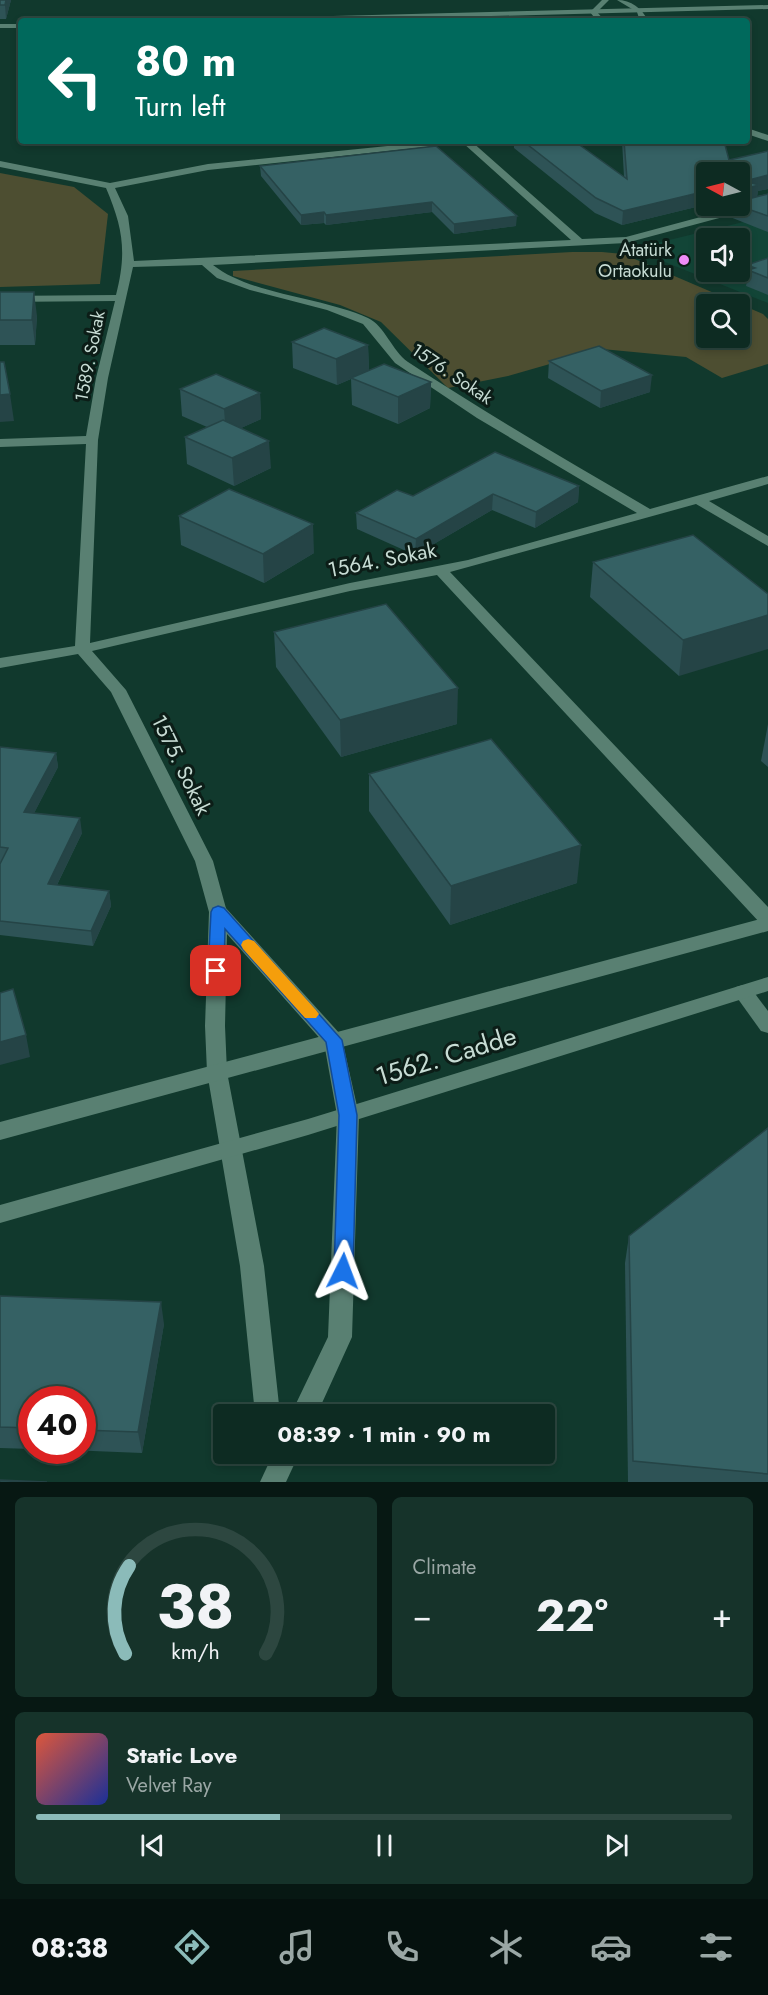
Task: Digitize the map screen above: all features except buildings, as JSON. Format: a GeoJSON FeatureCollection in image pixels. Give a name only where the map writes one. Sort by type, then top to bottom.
{"type":"FeatureCollection","features":[{"type":"Feature","properties":{"kind":"street"},"geometry":{"type":"LineString","coordinates":[[593,12],[606,0]]}},
{"type":"Feature","properties":{"kind":"street"},"geometry":{"type":"LineString","coordinates":[[620,0],[640,11],[642,18]]}},
{"type":"Feature","properties":{"kind":"street"},"geometry":{"type":"LineString","coordinates":[[342,18],[768,7]]}},
{"type":"Feature","properties":{"kind":"street"},"geometry":{"type":"LineString","coordinates":[[593,12],[598,18]]}},
{"type":"Feature","properties":{"kind":"street"},"geometry":{"type":"LineString","coordinates":[[692,18],[768,15]]}},
{"type":"Feature","properties":{"kind":"street"},"geometry":{"type":"LineString","coordinates":[[0,26],[18,26]]}},
{"type":"Feature","properties":{"kind":"street"},"geometry":{"type":"LineString","coordinates":[[0,34],[18,33]]}},
{"type":"Feature","properties":{"kind":"street"},"geometry":{"type":"LineString","coordinates":[[750,132],[768,138]]}},
{"type":"Feature","properties":{"kind":"street"},"geometry":{"type":"LineString","coordinates":[[0,164],[110,186],[208,167],[434,144]]}},
{"type":"Feature","properties":{"kind":"street"},"geometry":{"type":"LineString","coordinates":[[467,144],[580,243]]}},
{"type":"Feature","properties":{"kind":"street","name":"1589. Sokak"},"geometry":{"type":"LineString","coordinates":[[82,649],[92,440],[102,378],[129,264],[123,216],[110,186]]}},
{"type":"Feature","properties":{"kind":"street"},"geometry":{"type":"LineString","coordinates":[[129,264],[626,240],[768,202]]}},
{"type":"Feature","properties":{"kind":"street","name":"1576. Sokak"},"geometry":{"type":"LineString","coordinates":[[204,262],[221,276],[254,288],[331,308],[367,322],[399,361],[481,415],[649,514]]}},
{"type":"Feature","properties":{"kind":"street"},"geometry":{"type":"LineString","coordinates":[[0,299],[120,298]]}},
{"type":"Feature","properties":{"kind":"street"},"geometry":{"type":"LineString","coordinates":[[0,443],[92,440]]}},
{"type":"Feature","properties":{"kind":"street","name":"1564. Sokak"},"geometry":{"type":"LineString","coordinates":[[0,663],[82,649],[350,587],[470,564],[768,480]]}},
{"type":"Feature","properties":{"kind":"street"},"geometry":{"type":"LineString","coordinates":[[698,500],[768,542]]}},
{"type":"Feature","properties":{"kind":"street"},"geometry":{"type":"LineString","coordinates":[[440,570],[768,921]]}},
{"type":"Feature","properties":{"kind":"street","name":"1575. Sokak"},"geometry":{"type":"LineString","coordinates":[[82,649],[118,690],[204,861],[218,912]]}},
{"type":"Feature","properties":{"kind":"street"},"geometry":{"type":"LineString","coordinates":[[218,912],[334,1040],[348,1115],[340,1337],[309,1404]]}},
{"type":"Feature","properties":{"kind":"street"},"geometry":{"type":"LineString","coordinates":[[218,912],[215,1026],[217,1072],[252,1266],[266,1404]]}},
{"type":"Feature","properties":{"kind":"street","name":"1562. Cadde"},"geometry":{"type":"LineString","coordinates":[[0,1131],[768,921]]}},
{"type":"Feature","properties":{"kind":"street","name":"1562. Cadde"},"geometry":{"type":"LineString","coordinates":[[0,1214],[348,1115],[768,984]]}},
{"type":"Feature","properties":{"kind":"street"},"geometry":{"type":"LineString","coordinates":[[743,992],[768,1026]]}},
{"type":"Feature","properties":{"kind":"street"},"geometry":{"type":"LineString","coordinates":[[272,1464],[273,1481]]}},
{"type":"Feature","properties":{"kind":"street"},"geometry":{"type":"LineString","coordinates":[[273,1481],[281,1464]]}},
{"type":"Feature","properties":{"kind":"shaded area"},"geometry":{"type":"Polygon","coordinates":[[[0,173],[74,187],[108,214],[100,284],[0,287],[0,173]]]}},
{"type":"Feature","properties":{"kind":"shaded area","name":"Atatürk Ortaokulu"},"geometry":{"type":"Polygon","coordinates":[[[768,216],[768,303],[715,282],[750,282],[750,228],[719,228],[768,216]]]}},
{"type":"Feature","properties":{"kind":"shaded area","name":"Atatürk Ortaokulu"},"geometry":{"type":"Polygon","coordinates":[[[696,233],[696,274],[632,249],[696,233]]]}},
{"type":"Feature","properties":{"kind":"shaded area"},"geometry":{"type":"Polygon","coordinates":[[[572,252],[623,254],[717,294],[696,294],[696,348],[750,348],[750,308],[763,314],[768,319],[768,364],[722,378],[686,357],[602,349],[508,376],[448,388],[381,322],[340,305],[233,276],[233,271],[572,252]]]}},
{"type":"Feature","properties":{"kind":"slow traffic"},"geometry":{"type":"LineString","coordinates":[[248,945],[310,1014]]}},
{"type":"Feature","properties":{"kind":"place","name":"Atatürk Ortaokulu"},"geometry":{"type":"Point","coordinates":[684,260]}},
{"type":"Feature","properties":{"kind":"route"},"geometry":{"type":"LineString","coordinates":[[216,971],[218,912],[334,1040],[348,1115],[343,1271]]}}]}
